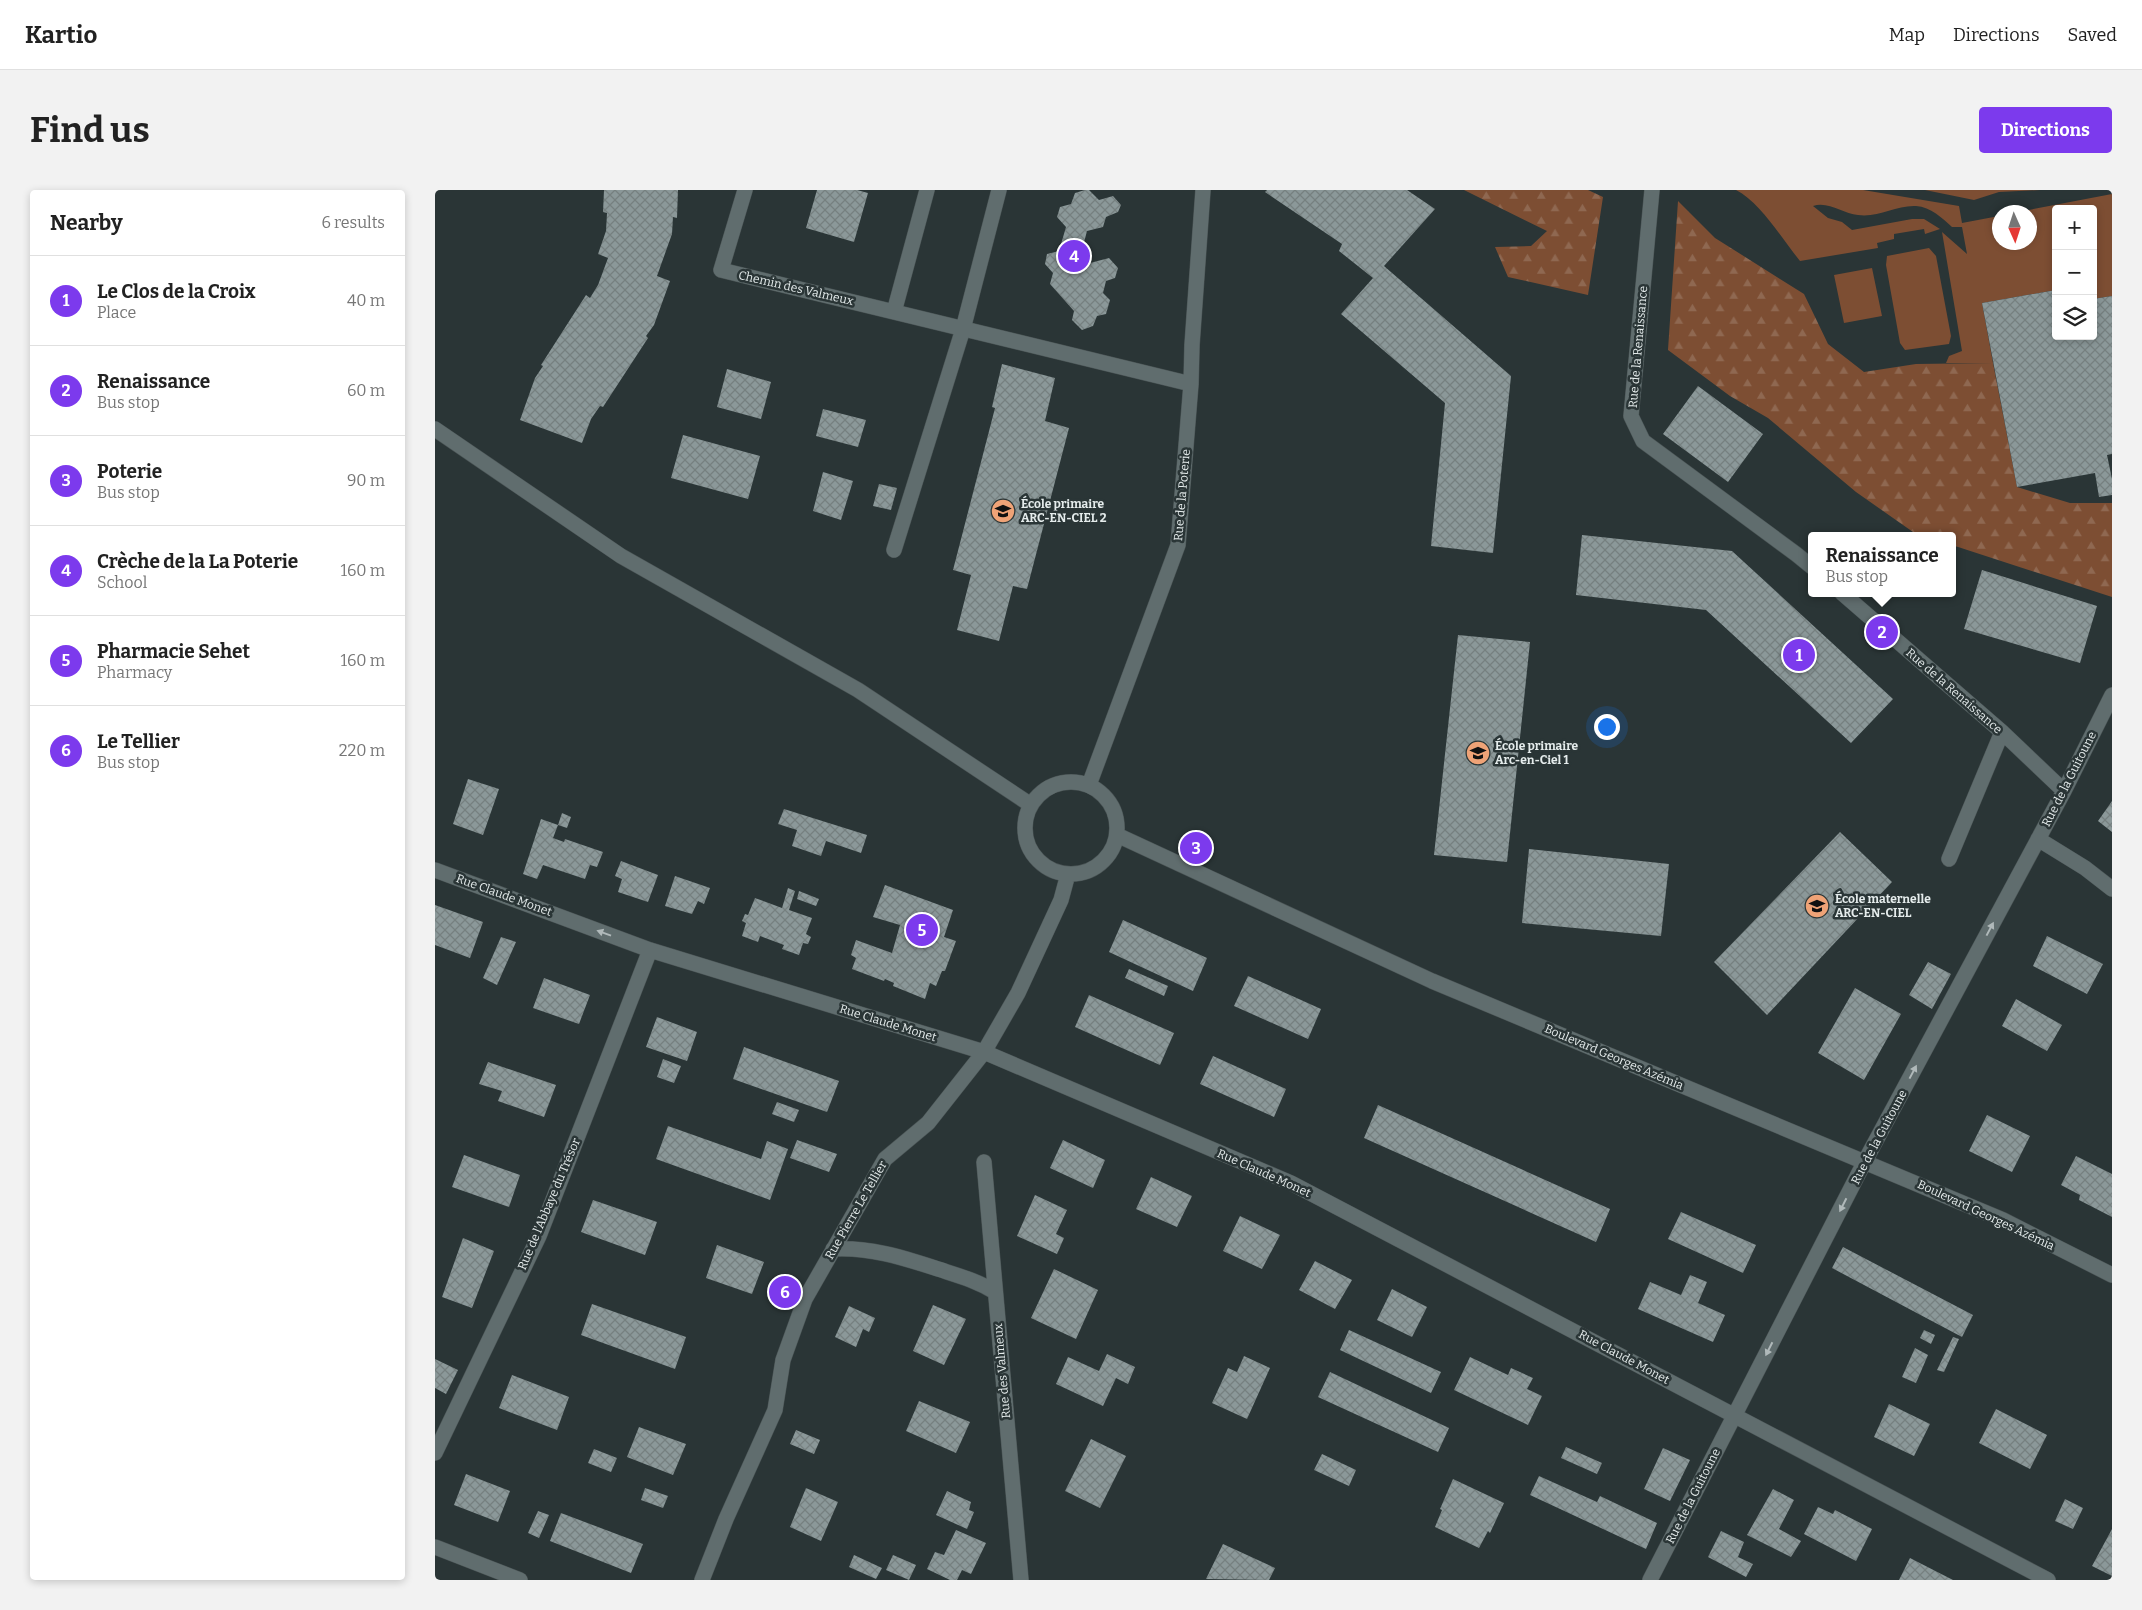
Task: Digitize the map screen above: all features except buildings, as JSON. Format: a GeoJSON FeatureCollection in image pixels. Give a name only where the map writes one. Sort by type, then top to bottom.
{"type":"FeatureCollection","features":[{"type":"Feature","properties":{"kind":"street","name":"Chemin des Valmeux"},"geometry":{"type":"LineString","coordinates":[[745,190],[721,270],[1191,384]]}},
{"type":"Feature","properties":{"kind":"street"},"geometry":{"type":"LineString","coordinates":[[893,312],[927,190]]}},
{"type":"Feature","properties":{"kind":"street"},"geometry":{"type":"LineString","coordinates":[[894,550],[963,329],[999,190]]}},
{"type":"Feature","properties":{"kind":"street","name":"Rue de la Poterie"},"geometry":{"type":"LineString","coordinates":[[1089,785],[1178,545],[1191,384],[1203,190]]}},
{"type":"Feature","properties":{"kind":"street","name":"Rue de la Renaissance"},"geometry":{"type":"LineString","coordinates":[[1652,190],[1631,416],[1643,441],[1808,564]]}},
{"type":"Feature","properties":{"kind":"street"},"geometry":{"type":"LineString","coordinates":[[435,429],[621,556],[858,690],[1031,805]]}},
{"type":"Feature","properties":{"kind":"street","name":"Rue de la Renaissance"},"geometry":{"type":"LineString","coordinates":[[1847,597],[2002,732],[2064,791]]}},
{"type":"Feature","properties":{"kind":"street","name":"Rue de la Guitoune"},"geometry":{"type":"LineString","coordinates":[[1650,1580],[1865,1161],[2064,791],[2112,695]]}},
{"type":"Feature","properties":{"kind":"street"},"geometry":{"type":"LineString","coordinates":[[1949,859],[2002,732]]}},
{"type":"Feature","properties":{"kind":"street"},"geometry":{"type":"LineString","coordinates":[[1078,782],[1089,785],[1100,792],[1112,806],[1118,824],[1117,836],[1108,856],[1091,870],[1068,874],[1048,868],[1030,850],[1026,838],[1025,826],[1031,805],[1036,797],[1057,784],[1078,782]]}},
{"type":"Feature","properties":{"kind":"street","name":"Boulevard Georges Azémia"},"geometry":{"type":"LineString","coordinates":[[1117,836],[1432,981],[2003,1220],[2112,1275]]}},
{"type":"Feature","properties":{"kind":"street"},"geometry":{"type":"LineString","coordinates":[[2038,839],[2085,868],[2112,888]]}},
{"type":"Feature","properties":{"kind":"street","name":"Rue Claude Monet"},"geometry":{"type":"LineString","coordinates":[[435,870],[650,950],[984,1052],[1291,1183],[2048,1580]]}},
{"type":"Feature","properties":{"kind":"street","name":"Rue Pierre Le Tellier"},"geometry":{"type":"LineString","coordinates":[[702,1580],[726,1519],[775,1410],[783,1360],[805,1299],[885,1159],[928,1123],[984,1052],[1018,993],[1061,900],[1068,874]]}},
{"type":"Feature","properties":{"kind":"street","name":"Rue de l'Abbaye du Trésor"},"geometry":{"type":"LineString","coordinates":[[435,1452],[539,1236],[650,950]]}},
{"type":"Feature","properties":{"kind":"street","name":"Rue des Valmeux"},"geometry":{"type":"LineString","coordinates":[[984,1162],[1021,1580]]}},
{"type":"Feature","properties":{"kind":"street"},"geometry":{"type":"LineString","coordinates":[[833,1249],[853,1248],[885,1252],[979,1282],[995,1292]]}},
{"type":"Feature","properties":{"kind":"street"},"geometry":{"type":"LineString","coordinates":[[435,1548],[520,1580]]}},
{"type":"Feature","properties":{"kind":"green space"},"geometry":{"type":"Polygon","coordinates":[[[1464,190],[1588,190],[1603,197],[1588,295],[1508,277],[1495,247],[1531,246],[1547,231],[1464,190]]]}},
{"type":"Feature","properties":{"kind":"green space"},"geometry":{"type":"Polygon","coordinates":[[[1736,190],[1863,190],[1959,206],[1962,223],[1992,217],[1992,250],[2037,250],[2037,208],[2052,205],[2052,291],[1982,303],[1993,363],[1946,363],[1949,356],[1962,351],[1942,232],[1967,254],[1962,227],[1952,227],[1931,211],[1916,206],[1901,207],[1873,215],[1865,215],[1852,214],[1825,205],[1813,206],[1828,218],[1842,222],[1852,230],[1912,219],[1924,219],[1940,229],[1925,234],[1924,229],[1894,234],[1894,239],[1877,243],[1878,248],[1800,261],[1771,222],[1745,196],[1736,190]]]}},
{"type":"Feature","properties":{"kind":"green space"},"geometry":{"type":"Polygon","coordinates":[[[1925,190],[2040,190],[1999,192],[1974,200],[1925,190]]]}},
{"type":"Feature","properties":{"kind":"green space"},"geometry":{"type":"Polygon","coordinates":[[[2112,194],[2112,296],[2097,298],[2097,205],[2055,205],[2112,194]]]}},
{"type":"Feature","properties":{"kind":"green space"},"geometry":{"type":"Polygon","coordinates":[[[1678,201],[1715,238],[1804,294],[1828,344],[1864,372],[1916,364],[1993,363],[2017,487],[2070,503],[2112,503],[2112,597],[1956,546],[1956,532],[1913,532],[1856,492],[1768,418],[1730,396],[1668,350],[1678,201]]]}},
{"type":"Feature","properties":{"kind":"green space"},"geometry":{"type":"Polygon","coordinates":[[[1929,248],[1936,256],[1951,336],[1949,344],[1905,350],[1900,343],[1886,265],[1887,256],[1929,248]]]}},
{"type":"Feature","properties":{"kind":"green space"},"geometry":{"type":"Polygon","coordinates":[[[1872,268],[1882,316],[1844,323],[1834,275],[1872,268]]]}},
{"type":"Feature","properties":{"kind":"place","name":"Crèche de la La Poterie"},"geometry":{"type":"Point","coordinates":[1074,256]}},
{"type":"Feature","properties":{"kind":"place","name":"École primaire ARC-EN-CIEL 2"},"geometry":{"type":"Point","coordinates":[1003,511]}},
{"type":"Feature","properties":{"kind":"place","name":"Renaissance"},"geometry":{"type":"Point","coordinates":[1882,632]}},
{"type":"Feature","properties":{"kind":"place","name":"Le Clos de la Croix"},"geometry":{"type":"Point","coordinates":[1799,655]}},
{"type":"Feature","properties":{"kind":"place","name":"École primaire Arc-en-Ciel 1"},"geometry":{"type":"Point","coordinates":[1478,753]}},
{"type":"Feature","properties":{"kind":"place","name":"Poterie"},"geometry":{"type":"Point","coordinates":[1196,848]}},
{"type":"Feature","properties":{"kind":"place","name":"École maternelle ARC-EN-CIEL"},"geometry":{"type":"Point","coordinates":[1817,906]}},
{"type":"Feature","properties":{"kind":"place","name":"Pharmacie Sehet"},"geometry":{"type":"Point","coordinates":[922,930]}},
{"type":"Feature","properties":{"kind":"place","name":"Le Tellier"},"geometry":{"type":"Point","coordinates":[785,1292]}}]}
